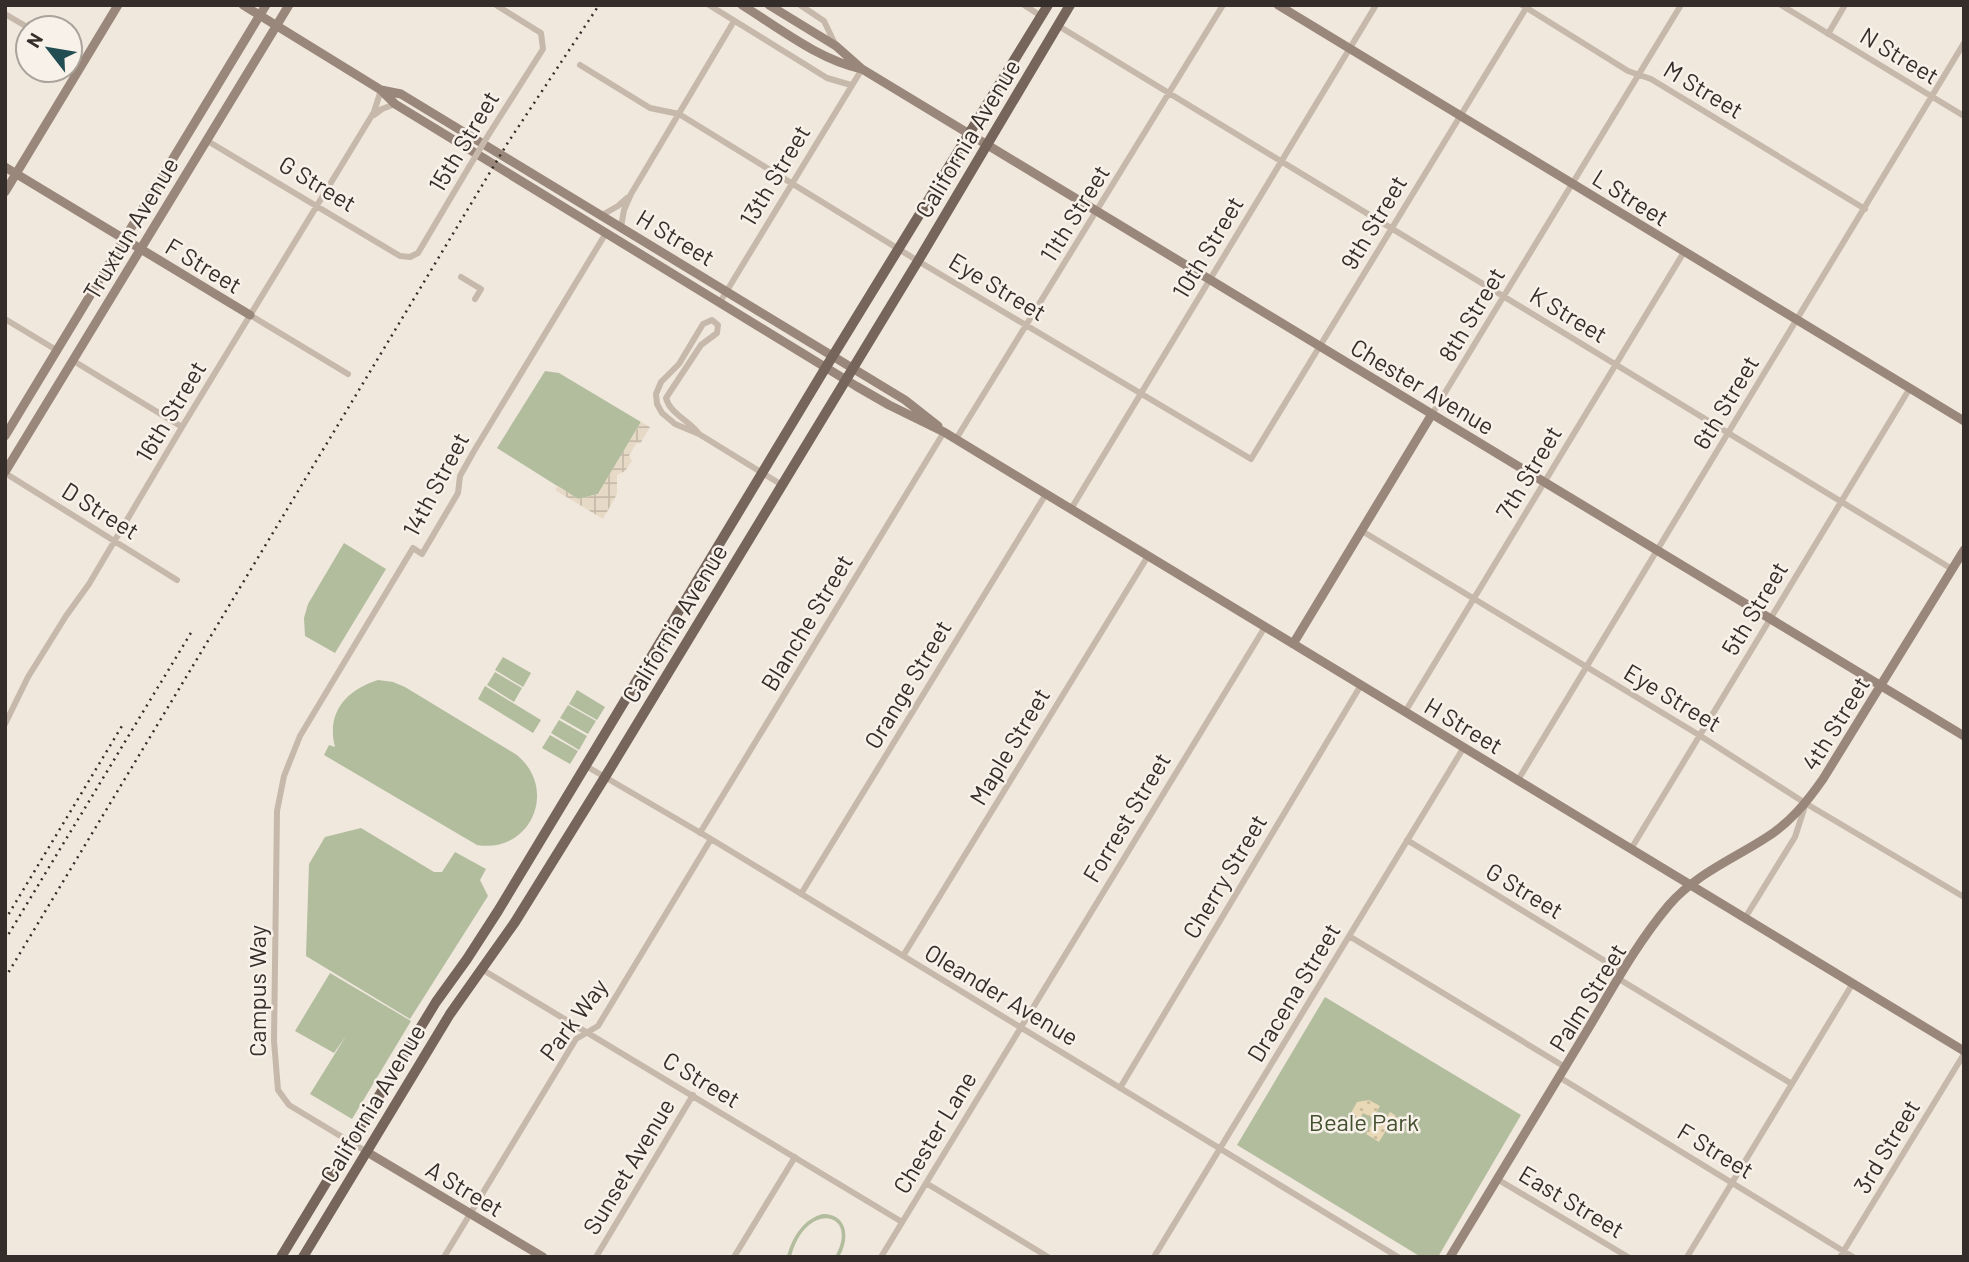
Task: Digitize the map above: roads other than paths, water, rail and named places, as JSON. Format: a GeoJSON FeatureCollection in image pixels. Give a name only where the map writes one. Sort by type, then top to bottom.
{"type":"FeatureCollection","features":[{"type":"Feature","properties":{"kind":"main road","name":"California Avenue"},"geometry":{"type":"LineString","coordinates":[[281,1257],[436,1002],[498,911],[1048,5]]}},
{"type":"Feature","properties":{"kind":"main road","name":"California Avenue"},"geometry":{"type":"LineString","coordinates":[[303,1257],[450,1014],[515,922],[605,777],[1070,5]]}},
{"type":"Feature","properties":{"kind":"street"},"geometry":{"type":"LineString","coordinates":[[84,62],[118,5]]}},
{"type":"Feature","properties":{"kind":"street","name":"H Street"},"geometry":{"type":"LineString","coordinates":[[243,5],[381,90],[395,104],[826,367],[889,405],[957,439],[1964,1053]]}},
{"type":"Feature","properties":{"kind":"street","name":"Truxtun Avenue"},"geometry":{"type":"LineString","coordinates":[[5,436],[266,5]]}},
{"type":"Feature","properties":{"kind":"street","name":"Truxtun Avenue"},"geometry":{"type":"LineString","coordinates":[[5,472],[289,5]]}},
{"type":"Feature","properties":{"kind":"street","name":"15th Street"},"geometry":{"type":"LineString","coordinates":[[410,257],[418,253],[543,49],[541,33],[496,5]]}},
{"type":"Feature","properties":{"kind":"street"},"geometry":{"type":"LineString","coordinates":[[709,5],[827,78],[851,85]]}},
{"type":"Feature","properties":{"kind":"street","name":"Chester Avenue"},"geometry":{"type":"LineString","coordinates":[[741,5],[846,66],[862,69]]}},
{"type":"Feature","properties":{"kind":"street","name":"Chester Avenue"},"geometry":{"type":"LineString","coordinates":[[769,5],[836,46],[862,69],[1964,736]]}},
{"type":"Feature","properties":{"kind":"street"},"geometry":{"type":"LineString","coordinates":[[800,5],[824,21],[836,46]]}},
{"type":"Feature","properties":{"kind":"street"},"geometry":{"type":"LineString","coordinates":[[1024,5],[1041,16]]}},
{"type":"Feature","properties":{"kind":"street","name":"11th Street"},"geometry":{"type":"LineString","coordinates":[[957,439],[1223,5]]}},
{"type":"Feature","properties":{"kind":"street","name":"L Street"},"geometry":{"type":"LineString","coordinates":[[1278,5],[1964,421]]}},
{"type":"Feature","properties":{"kind":"street","name":"10th Street"},"geometry":{"type":"LineString","coordinates":[[1071,509],[1376,5]]}},
{"type":"Feature","properties":{"kind":"street","name":"8th Street"},"geometry":{"type":"LineString","coordinates":[[1293,644],[1681,5]]}},
{"type":"Feature","properties":{"kind":"street","name":"N Street"},"geometry":{"type":"LineString","coordinates":[[1781,5],[1964,116]]}},
{"type":"Feature","properties":{"kind":"street"},"geometry":{"type":"LineString","coordinates":[[1828,34],[1845,5]]}},
{"type":"Feature","properties":{"kind":"street","name":"M Street"},"geometry":{"type":"LineString","coordinates":[[1525,6],[1628,71],[1651,79],[1865,209]]}},
{"type":"Feature","properties":{"kind":"street","name":"9th Street"},"geometry":{"type":"LineString","coordinates":[[1251,458],[1525,6]]}},
{"type":"Feature","properties":{"kind":"street"},"geometry":{"type":"LineString","coordinates":[[621,227],[631,194],[734,21]]}},
{"type":"Feature","properties":{"kind":"street","name":"K Street"},"geometry":{"type":"LineString","coordinates":[[1058,25],[1952,569]]}},
{"type":"Feature","properties":{"kind":"street","name":"6th Street"},"geometry":{"type":"LineString","coordinates":[[1518,780],[1964,43]]}},
{"type":"Feature","properties":{"kind":"street","name":"Eye Street"},"geometry":{"type":"LineString","coordinates":[[580,65],[650,108],[679,114],[918,261],[1251,458]]}},
{"type":"Feature","properties":{"kind":"street","name":"13th Street"},"geometry":{"type":"LineString","coordinates":[[720,302],[862,69]]}},
{"type":"Feature","properties":{"kind":"street"},"geometry":{"type":"LineString","coordinates":[[5,192],[71,84]]}},
{"type":"Feature","properties":{"kind":"street","name":"H Street"},"geometry":{"type":"LineString","coordinates":[[381,90],[401,94],[726,290],[915,407],[944,432]]}},
{"type":"Feature","properties":{"kind":"street","name":"16th Street"},"geometry":{"type":"LineString","coordinates":[[5,724],[28,677],[115,541],[370,119],[381,90]]}},
{"type":"Feature","properties":{"kind":"street","name":"16th Street"},"geometry":{"type":"LineString","coordinates":[[370,119],[382,109],[395,104]]}},
{"type":"Feature","properties":{"kind":"street","name":"G Street"},"geometry":{"type":"LineString","coordinates":[[206,139],[400,256],[410,257]]}},
{"type":"Feature","properties":{"kind":"street","name":"F Street"},"geometry":{"type":"LineString","coordinates":[[5,167],[348,374]]}},
{"type":"Feature","properties":{"kind":"street"},"geometry":{"type":"LineString","coordinates":[[602,215],[631,194]]}},
{"type":"Feature","properties":{"kind":"street"},"geometry":{"type":"LineString","coordinates":[[606,233],[617,232],[666,254]]}},
{"type":"Feature","properties":{"kind":"street","name":"14th Street"},"geometry":{"type":"LineString","coordinates":[[282,782],[300,736],[413,548],[422,554],[458,493],[460,476],[474,451],[606,233]]}},
{"type":"Feature","properties":{"kind":"street","name":"7th Street"},"geometry":{"type":"LineString","coordinates":[[1405,712],[1684,252]]}},
{"type":"Feature","properties":{"kind":"street"},"geometry":{"type":"LineString","coordinates":[[461,277],[481,289],[475,299]]}},
{"type":"Feature","properties":{"kind":"street"},"geometry":{"type":"LineString","coordinates":[[5,319],[58,351]]}},
{"type":"Feature","properties":{"kind":"street"},"geometry":{"type":"LineString","coordinates":[[699,435],[692,425],[669,406],[666,398],[701,345],[717,333],[718,325],[712,320],[703,324],[679,364],[661,383],[656,394],[659,408],[670,421],[699,435],[782,485]]}},
{"type":"Feature","properties":{"kind":"street"},"geometry":{"type":"LineString","coordinates":[[72,360],[182,427]]}},
{"type":"Feature","properties":{"kind":"street","name":"5th Street"},"geometry":{"type":"LineString","coordinates":[[1631,849],[1910,388]]}},
{"type":"Feature","properties":{"kind":"street","name":"Blanche Street"},"geometry":{"type":"LineString","coordinates":[[700,833],[944,432]]}},
{"type":"Feature","properties":{"kind":"street","name":"D Street"},"geometry":{"type":"LineString","coordinates":[[5,472],[177,580]]}},
{"type":"Feature","properties":{"kind":"street","name":"Orange Street"},"geometry":{"type":"LineString","coordinates":[[801,894],[1046,494]]}},
{"type":"Feature","properties":{"kind":"street","name":"Eye Street"},"geometry":{"type":"LineString","coordinates":[[1362,531],[1699,735],[1805,803],[1964,897]]}},
{"type":"Feature","properties":{"kind":"street","name":"4th Street"},"geometry":{"type":"LineString","coordinates":[[1745,918],[1795,837],[1805,803],[1823,779],[1964,550]]}},
{"type":"Feature","properties":{"kind":"street","name":"Maple Street"},"geometry":{"type":"LineString","coordinates":[[903,956],[1148,556]]}},
{"type":"Feature","properties":{"kind":"street","name":"Forrest Street"},"geometry":{"type":"LineString","coordinates":[[1021,1027],[1265,626]]}},
{"type":"Feature","properties":{"kind":"street","name":"Cherry Street"},"geometry":{"type":"LineString","coordinates":[[1120,1088],[1361,685]]}},
{"type":"Feature","properties":{"kind":"street","name":"Dracena Street"},"geometry":{"type":"LineString","coordinates":[[1154,1257],[1464,747]]}},
{"type":"Feature","properties":{"kind":"street","name":"Oleander Avenue"},"geometry":{"type":"LineString","coordinates":[[586,766],[711,839],[1398,1257]]}},
{"type":"Feature","properties":{"kind":"street","name":"Campus Way"},"geometry":{"type":"LineString","coordinates":[[282,782],[275,844],[274,1041],[278,1090],[289,1105],[367,1152]]}},
{"type":"Feature","properties":{"kind":"street","name":"Palm Street"},"geometry":{"type":"LineString","coordinates":[[1450,1257],[1621,975],[1663,912],[1717,865],[1774,833],[1805,803]]}},
{"type":"Feature","properties":{"kind":"street","name":"Park Way"},"geometry":{"type":"LineString","coordinates":[[444,1257],[576,1039],[597,1026],[711,839]]}},
{"type":"Feature","properties":{"kind":"street","name":"G Street"},"geometry":{"type":"LineString","coordinates":[[1407,840],[1792,1084]]}},
{"type":"Feature","properties":{"kind":"street"},"geometry":{"type":"LineString","coordinates":[[1349,936],[1565,1067]]}},
{"type":"Feature","properties":{"kind":"street","name":"C Street"},"geometry":{"type":"LineString","coordinates":[[483,970],[902,1222]]}},
{"type":"Feature","properties":{"kind":"street"},"geometry":{"type":"LineString","coordinates":[[1687,1257],[1853,983]]}},
{"type":"Feature","properties":{"kind":"street","name":"Chester Lane"},"geometry":{"type":"LineString","coordinates":[[880,1257],[1021,1027]]}},
{"type":"Feature","properties":{"kind":"street","name":"3rd Street"},"geometry":{"type":"LineString","coordinates":[[1842,1254],[1964,1053]]}},
{"type":"Feature","properties":{"kind":"street","name":"F Street"},"geometry":{"type":"LineString","coordinates":[[1559,1077],[1732,1182],[1842,1254],[1853,1257]]}},
{"type":"Feature","properties":{"kind":"street","name":"Sunset Avenue"},"geometry":{"type":"LineString","coordinates":[[596,1257],[693,1096]]}},
{"type":"Feature","properties":{"kind":"street","name":"A Street"},"geometry":{"type":"LineString","coordinates":[[367,1152],[543,1257]]}},
{"type":"Feature","properties":{"kind":"street"},"geometry":{"type":"LineString","coordinates":[[734,1257],[795,1157]]}},
{"type":"Feature","properties":{"kind":"street","name":"East Street"},"geometry":{"type":"LineString","coordinates":[[1497,1179],[1628,1257]]}},
{"type":"Feature","properties":{"kind":"street"},"geometry":{"type":"LineString","coordinates":[[926,1182],[1048,1257]]}},
{"type":"Feature","properties":{"kind":"railway"},"geometry":{"type":"LineString","coordinates":[[5,978],[507,144],[599,5]]}},
{"type":"Feature","properties":{"kind":"railway"},"geometry":{"type":"LineString","coordinates":[[5,940],[192,631]]}},
{"type":"Feature","properties":{"kind":"railway"},"geometry":{"type":"LineString","coordinates":[[5,920],[122,726]]}},
{"type":"Feature","properties":{"kind":"park label","name":"Beale Park"},"geometry":{"type":"Point","coordinates":[1364,1121]}}]}
